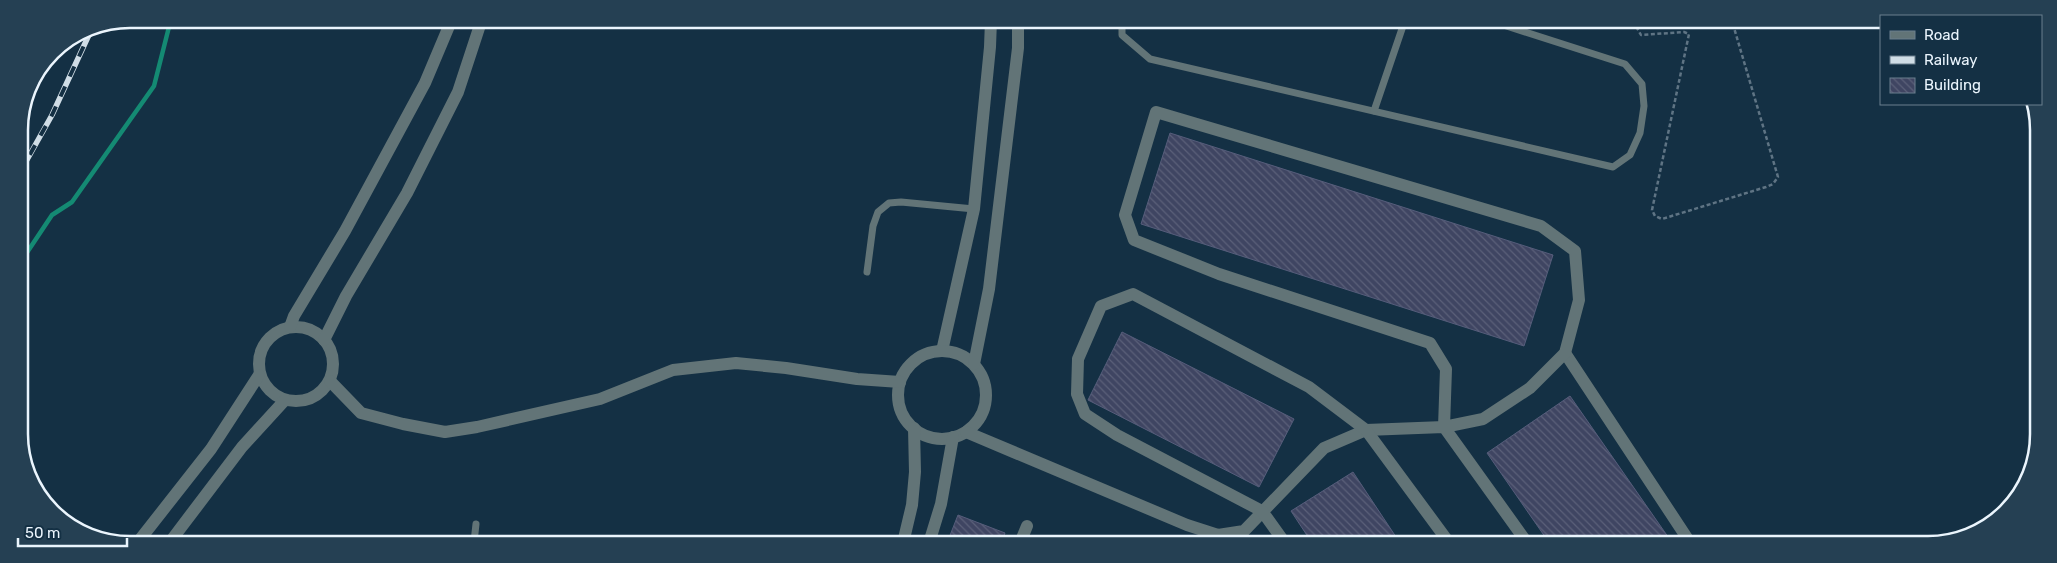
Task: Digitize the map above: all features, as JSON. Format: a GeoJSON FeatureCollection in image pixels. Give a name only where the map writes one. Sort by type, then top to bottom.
{"type":"FeatureCollection","features":[{"type":"Feature","properties":{"kind":"street"},"geometry":{"type":"LineString","coordinates":[[290,327],[294,316],[345,231],[425,83],[448,28]]}},
{"type":"Feature","properties":{"kind":"street"},"geometry":{"type":"LineString","coordinates":[[324,340],[346,296],[407,193],[458,92],[479,28]]}},
{"type":"Feature","properties":{"kind":"street"},"geometry":{"type":"LineString","coordinates":[[942,351],[974,209],[990,47],[990,28]]}},
{"type":"Feature","properties":{"kind":"street"},"geometry":{"type":"LineString","coordinates":[[974,364],[989,289],[1018,48],[1018,28]]}},
{"type":"Feature","properties":{"kind":"street"},"geometry":{"type":"LineString","coordinates":[[966,432],[1187,525],[1218,535],[1244,531],[1324,448],[1366,430],[1444,427],[1483,419],[1530,388],[1565,353],[1579,300],[1575,251],[1541,226],[1156,112],[1125,215],[1134,240],[1219,274],[1430,343],[1446,370],[1444,427],[1522,535]]}},
{"type":"Feature","properties":{"kind":"street"},"geometry":{"type":"LineString","coordinates":[[1280,535],[1262,511],[1116,435],[1085,414],[1077,394],[1078,359],[1101,306],[1133,294],[1310,387],[1366,430],[1444,535]]}},
{"type":"Feature","properties":{"kind":"street"},"geometry":{"type":"LineString","coordinates":[[290,327],[309,329],[324,340],[330,349],[333,359],[330,381],[324,390],[311,399],[296,402],[274,395],[265,386],[259,375],[258,364],[259,354],[264,344],[275,333],[290,327]]}},
{"type":"Feature","properties":{"kind":"street"},"geometry":{"type":"LineString","coordinates":[[942,351],[960,354],[974,364],[983,377],[986,392],[985,407],[978,421],[966,432],[954,437],[932,438],[914,428],[905,419],[898,395],[900,382],[905,372],[916,360],[931,352],[942,351]]}},
{"type":"Feature","properties":{"kind":"street"},"geometry":{"type":"LineString","coordinates":[[1565,353],[1685,535]]}},
{"type":"Feature","properties":{"kind":"street"},"geometry":{"type":"LineString","coordinates":[[330,381],[361,413],[445,432],[477,427],[600,399],[674,370],[736,363],[786,368],[857,379],[900,382]]}},
{"type":"Feature","properties":{"kind":"street"},"geometry":{"type":"LineString","coordinates":[[143,536],[211,449],[259,375]]}},
{"type":"Feature","properties":{"kind":"street"},"geometry":{"type":"LineString","coordinates":[[175,536],[242,446],[285,400]]}},
{"type":"Feature","properties":{"kind":"street"},"geometry":{"type":"LineString","coordinates":[[905,536],[912,505],[915,472],[914,428]]}},
{"type":"Feature","properties":{"kind":"street"},"geometry":{"type":"LineString","coordinates":[[931,536],[941,504],[954,437]]}},
{"type":"Feature","properties":{"kind":"street"},"geometry":{"type":"LineString","coordinates":[[1023,536],[1027,526]]}},
{"type":"Feature","properties":{"kind":"lane"},"geometry":{"type":"LineString","coordinates":[[1122,28],[1122,35],[1150,59],[1613,167],[1630,155],[1640,133],[1644,106],[1642,84],[1625,64],[1513,28]]}},
{"type":"Feature","properties":{"kind":"lane"},"geometry":{"type":"LineString","coordinates":[[1374,111],[1402,28]]}},
{"type":"Feature","properties":{"kind":"lane"},"geometry":{"type":"LineString","coordinates":[[867,272],[873,226],[878,212],[889,203],[901,202],[974,209]]}},
{"type":"Feature","properties":{"kind":"lane"},"geometry":{"type":"LineString","coordinates":[[475,536],[476,524]]}},
{"type":"Feature","properties":{"kind":"path"},"geometry":{"type":"LineString","coordinates":[[1637,28],[1641,35],[1684,32],[1689,34],[1652,210],[1655,216],[1662,218],[1774,184],[1778,177],[1734,28]]}},
{"type":"Feature","properties":{"kind":"building"},"geometry":{"type":"Polygon","coordinates":[[[1170,133],[1553,255],[1524,346],[1141,224],[1170,133]]]}},
{"type":"Feature","properties":{"kind":"building"},"geometry":{"type":"Polygon","coordinates":[[[1122,332],[1294,419],[1259,487],[1088,400],[1122,332]]]}},
{"type":"Feature","properties":{"kind":"building"},"geometry":{"type":"Polygon","coordinates":[[[1570,396],[1667,535],[1544,535],[1487,453],[1570,396]]]}},
{"type":"Feature","properties":{"kind":"building"},"geometry":{"type":"Polygon","coordinates":[[[1353,472],[1395,535],[1307,535],[1291,511],[1353,472]]]}},
{"type":"Feature","properties":{"kind":"building"},"geometry":{"type":"Polygon","coordinates":[[[958,515],[1005,533],[1004,536],[950,536],[958,515]]]}},
{"type":"Feature","properties":{"kind":"waterway"},"geometry":{"type":"LineString","coordinates":[[28,251],[52,215],[72,202],[154,86],[169,28]]}},
{"type":"Feature","properties":{"kind":"railway"},"geometry":{"type":"LineString","coordinates":[[28,158],[52,115],[89,36]]}}]}
